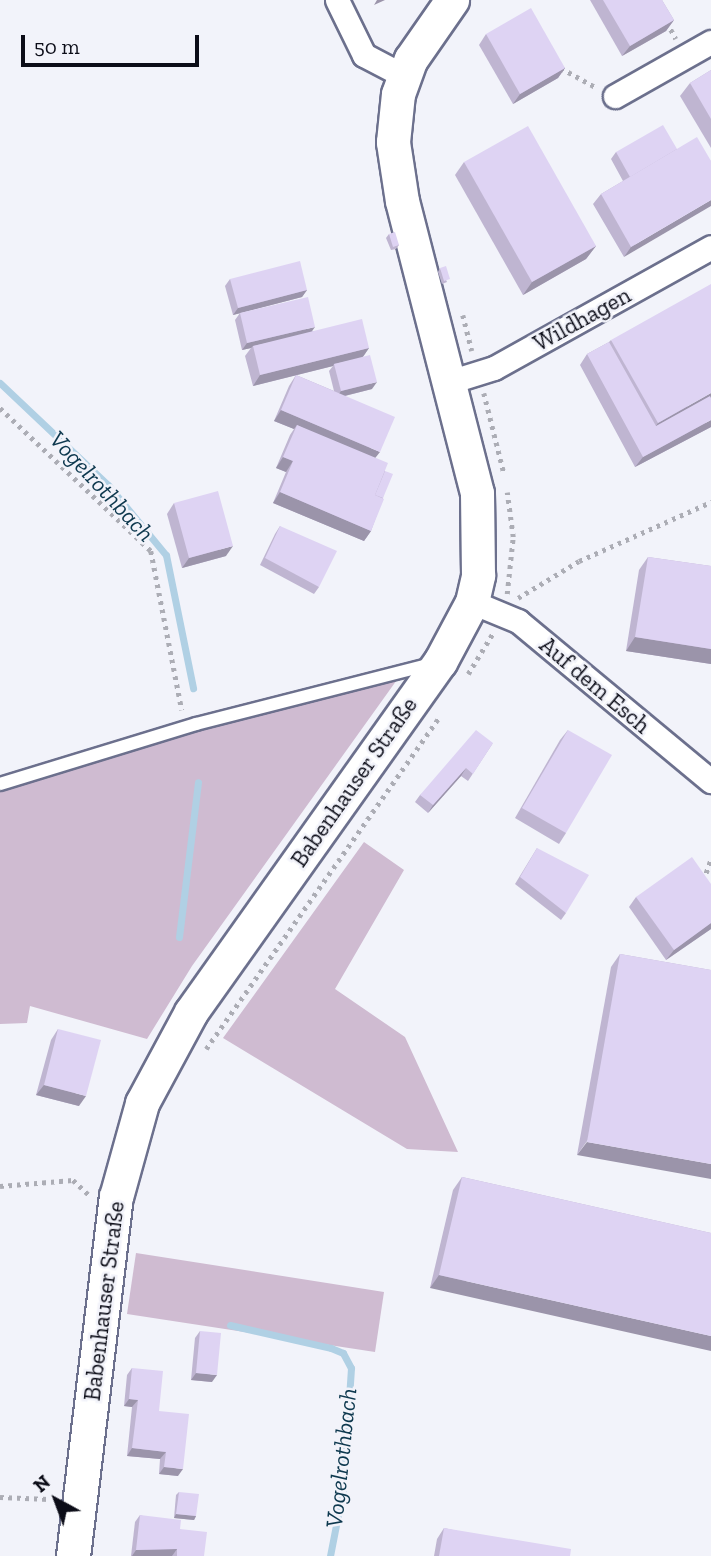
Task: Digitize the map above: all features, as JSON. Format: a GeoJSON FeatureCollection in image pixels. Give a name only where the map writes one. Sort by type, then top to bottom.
{"type":"FeatureCollection","features":[{"type":"Feature","properties":{"kind":"main road","name":"Babenhauser Straße"},"geometry":{"type":"LineString","coordinates":[[73,1556],[116,1197],[142,1103],[191,1012],[450,674],[472,602],[481,521],[464,378],[396,172],[394,115],[404,76],[452,0]]}},
{"type":"Feature","properties":{"kind":"street"},"geometry":{"type":"LineString","coordinates":[[337,0],[363,55],[404,76]]}},
{"type":"Feature","properties":{"kind":"street"},"geometry":{"type":"LineString","coordinates":[[615,96],[711,42]]}},
{"type":"Feature","properties":{"kind":"street","name":"Wildhagen"},"geometry":{"type":"LineString","coordinates":[[464,378],[711,247]]}},
{"type":"Feature","properties":{"kind":"street","name":"Auf dem Esch"},"geometry":{"type":"LineString","coordinates":[[472,602],[504,612],[711,781]]}},
{"type":"Feature","properties":{"kind":"lane"},"geometry":{"type":"LineString","coordinates":[[0,784],[185,727],[450,674]]}},
{"type":"Feature","properties":{"kind":"path"},"geometry":{"type":"LineString","coordinates":[[661,11],[686,56]]}},
{"type":"Feature","properties":{"kind":"path"},"geometry":{"type":"LineString","coordinates":[[557,61],[564,72],[615,96]]}},
{"type":"Feature","properties":{"kind":"path"},"geometry":{"type":"LineString","coordinates":[[461,309],[464,378],[513,537],[504,612]]}},
{"type":"Feature","properties":{"kind":"path"},"geometry":{"type":"LineString","coordinates":[[0,408],[151,551],[185,727]]}},
{"type":"Feature","properties":{"kind":"path"},"geometry":{"type":"LineString","coordinates":[[450,674],[504,612],[545,579],[711,502]]}},
{"type":"Feature","properties":{"kind":"path"},"geometry":{"type":"LineString","coordinates":[[200,1059],[445,708]]}},
{"type":"Feature","properties":{"kind":"path"},"geometry":{"type":"LineString","coordinates":[[707,891],[702,885],[711,859]]}},
{"type":"Feature","properties":{"kind":"path"},"geometry":{"type":"LineString","coordinates":[[0,1186],[73,1180],[89,1194]]}},
{"type":"Feature","properties":{"kind":"path"},"geometry":{"type":"LineString","coordinates":[[0,1497],[49,1499]]}},
{"type":"Feature","properties":{"kind":"shaded area"},"geometry":{"type":"Polygon","coordinates":[[[399,677],[192,966],[147,1039],[30,1006],[27,1023],[0,1024],[0,792],[169,737],[399,677]]]}},
{"type":"Feature","properties":{"kind":"shaded area"},"geometry":{"type":"Polygon","coordinates":[[[364,842],[404,870],[335,989],[405,1037],[458,1152],[407,1149],[223,1038],[364,842]]]}},
{"type":"Feature","properties":{"kind":"shaded area"},"geometry":{"type":"Polygon","coordinates":[[[136,1253],[384,1292],[375,1352],[127,1314],[136,1253]]]}},
{"type":"Feature","properties":{"kind":"building"},"geometry":{"type":"Polygon","coordinates":[[[603,0],[662,0],[674,20],[630,46],[603,0]]]}},
{"type":"Feature","properties":{"kind":"building"},"geometry":{"type":"Polygon","coordinates":[[[531,8],[565,68],[520,94],[486,34],[531,8]]]}},
{"type":"Feature","properties":{"kind":"building"},"geometry":{"type":"Polygon","coordinates":[[[711,70],[711,119],[690,83],[711,70]]]}},
{"type":"Feature","properties":{"kind":"building"},"geometry":{"type":"Polygon","coordinates":[[[663,125],[677,149],[630,177],[616,152],[663,125]]]}},
{"type":"Feature","properties":{"kind":"building"},"geometry":{"type":"Polygon","coordinates":[[[528,126],[596,246],[532,282],[464,162],[528,126]]]}},
{"type":"Feature","properties":{"kind":"building"},"geometry":{"type":"Polygon","coordinates":[[[697,137],[711,161],[711,200],[631,247],[601,194],[697,137]]]}},
{"type":"Feature","properties":{"kind":"building"},"geometry":{"type":"Polygon","coordinates":[[[395,232],[399,245],[393,247],[389,234],[395,232]]]}},
{"type":"Feature","properties":{"kind":"building"},"geometry":{"type":"Polygon","coordinates":[[[300,261],[307,290],[238,308],[230,279],[300,261]]]}},
{"type":"Feature","properties":{"kind":"building"},"geometry":{"type":"Polygon","coordinates":[[[446,266],[450,279],[444,281],[440,268],[446,266]]]}},
{"type":"Feature","properties":{"kind":"building"},"geometry":{"type":"Polygon","coordinates":[[[711,284],[711,393],[658,423],[611,340],[711,284]]]}},
{"type":"Feature","properties":{"kind":"building"},"geometry":{"type":"Polygon","coordinates":[[[308,297],[315,327],[247,343],[240,313],[308,297]]]}},
{"type":"Feature","properties":{"kind":"building"},"geometry":{"type":"Polygon","coordinates":[[[362,319],[369,348],[260,375],[253,346],[362,319]]]}},
{"type":"Feature","properties":{"kind":"building"},"geometry":{"type":"Polygon","coordinates":[[[609,342],[656,426],[710,396],[711,420],[643,457],[587,354],[609,342]]]}},
{"type":"Feature","properties":{"kind":"building"},"geometry":{"type":"Polygon","coordinates":[[[370,355],[377,382],[341,391],[334,364],[370,355]]]}},
{"type":"Feature","properties":{"kind":"building"},"geometry":{"type":"Polygon","coordinates":[[[296,375],[395,417],[380,452],[281,410],[296,375]]]}},
{"type":"Feature","properties":{"kind":"building"},"geometry":{"type":"Polygon","coordinates":[[[297,425],[388,463],[375,495],[384,499],[371,531],[280,492],[293,461],[283,457],[297,425]]]}},
{"type":"Feature","properties":{"kind":"building"},"geometry":{"type":"Polygon","coordinates":[[[385,471],[393,474],[383,498],[375,495],[385,471]]]}},
{"type":"Feature","properties":{"kind":"building"},"geometry":{"type":"Polygon","coordinates":[[[218,491],[233,546],[189,558],[174,503],[218,491]]]}},
{"type":"Feature","properties":{"kind":"building"},"geometry":{"type":"Polygon","coordinates":[[[280,526],[337,551],[319,587],[265,558],[280,526]]]}},
{"type":"Feature","properties":{"kind":"building"},"geometry":{"type":"Polygon","coordinates":[[[648,557],[711,566],[711,649],[635,637],[648,557]]]}},
{"type":"Feature","properties":{"kind":"building"},"geometry":{"type":"Polygon","coordinates":[[[476,730],[493,743],[473,774],[466,768],[433,805],[420,795],[476,730]]]}},
{"type":"Feature","properties":{"kind":"building"},"geometry":{"type":"Polygon","coordinates":[[[568,730],[612,755],[566,833],[522,808],[568,730]]]}},
{"type":"Feature","properties":{"kind":"building"},"geometry":{"type":"Polygon","coordinates":[[[537,848],[589,875],[566,913],[520,877],[537,848]]]}},
{"type":"Feature","properties":{"kind":"building"},"geometry":{"type":"Polygon","coordinates":[[[692,857],[711,884],[711,923],[674,950],[636,897],[692,857]]]}},
{"type":"Feature","properties":{"kind":"building"},"geometry":{"type":"Polygon","coordinates":[[[620,954],[711,970],[711,1164],[587,1142],[620,954]]]}},
{"type":"Feature","properties":{"kind":"building"},"geometry":{"type":"Polygon","coordinates":[[[58,1029],[101,1040],[86,1096],[44,1085],[58,1029]]]}},
{"type":"Feature","properties":{"kind":"building"},"geometry":{"type":"Polygon","coordinates":[[[462,1177],[711,1233],[711,1336],[439,1275],[462,1177]]]}},
{"type":"Feature","properties":{"kind":"building"},"geometry":{"type":"Polygon","coordinates":[[[200,1331],[221,1333],[217,1375],[196,1373],[200,1331]]]}},
{"type":"Feature","properties":{"kind":"building"},"geometry":{"type":"Polygon","coordinates":[[[132,1368],[163,1371],[159,1411],[189,1414],[183,1469],[164,1467],[166,1452],[132,1448],[138,1400],[129,1399],[132,1368]]]}},
{"type":"Feature","properties":{"kind":"building"},"geometry":{"type":"Polygon","coordinates":[[[179,1492],[199,1494],[196,1516],[176,1514],[179,1492]]]}},
{"type":"Feature","properties":{"kind":"building"},"geometry":{"type":"Polygon","coordinates":[[[140,1515],[181,1520],[180,1529],[207,1532],[204,1556],[177,1556],[177,1549],[136,1550],[140,1515]]]}},
{"type":"Feature","properties":{"kind":"building"},"geometry":{"type":"Polygon","coordinates":[[[444,1528],[571,1549],[570,1556],[439,1556],[444,1528]]]}},
{"type":"Feature","properties":{"kind":"waterway","name":"Vogelrothbach"},"geometry":{"type":"LineString","coordinates":[[0,383],[108,485],[166,555],[193,688]]}},
{"type":"Feature","properties":{"kind":"waterway","name":"Vogelrothbach"},"geometry":{"type":"LineString","coordinates":[[179,937],[198,782]]}},
{"type":"Feature","properties":{"kind":"waterway","name":"Vogelrothbach"},"geometry":{"type":"LineString","coordinates":[[230,1325],[331,1348],[343,1353],[351,1368],[343,1489],[330,1556]]}}]}
